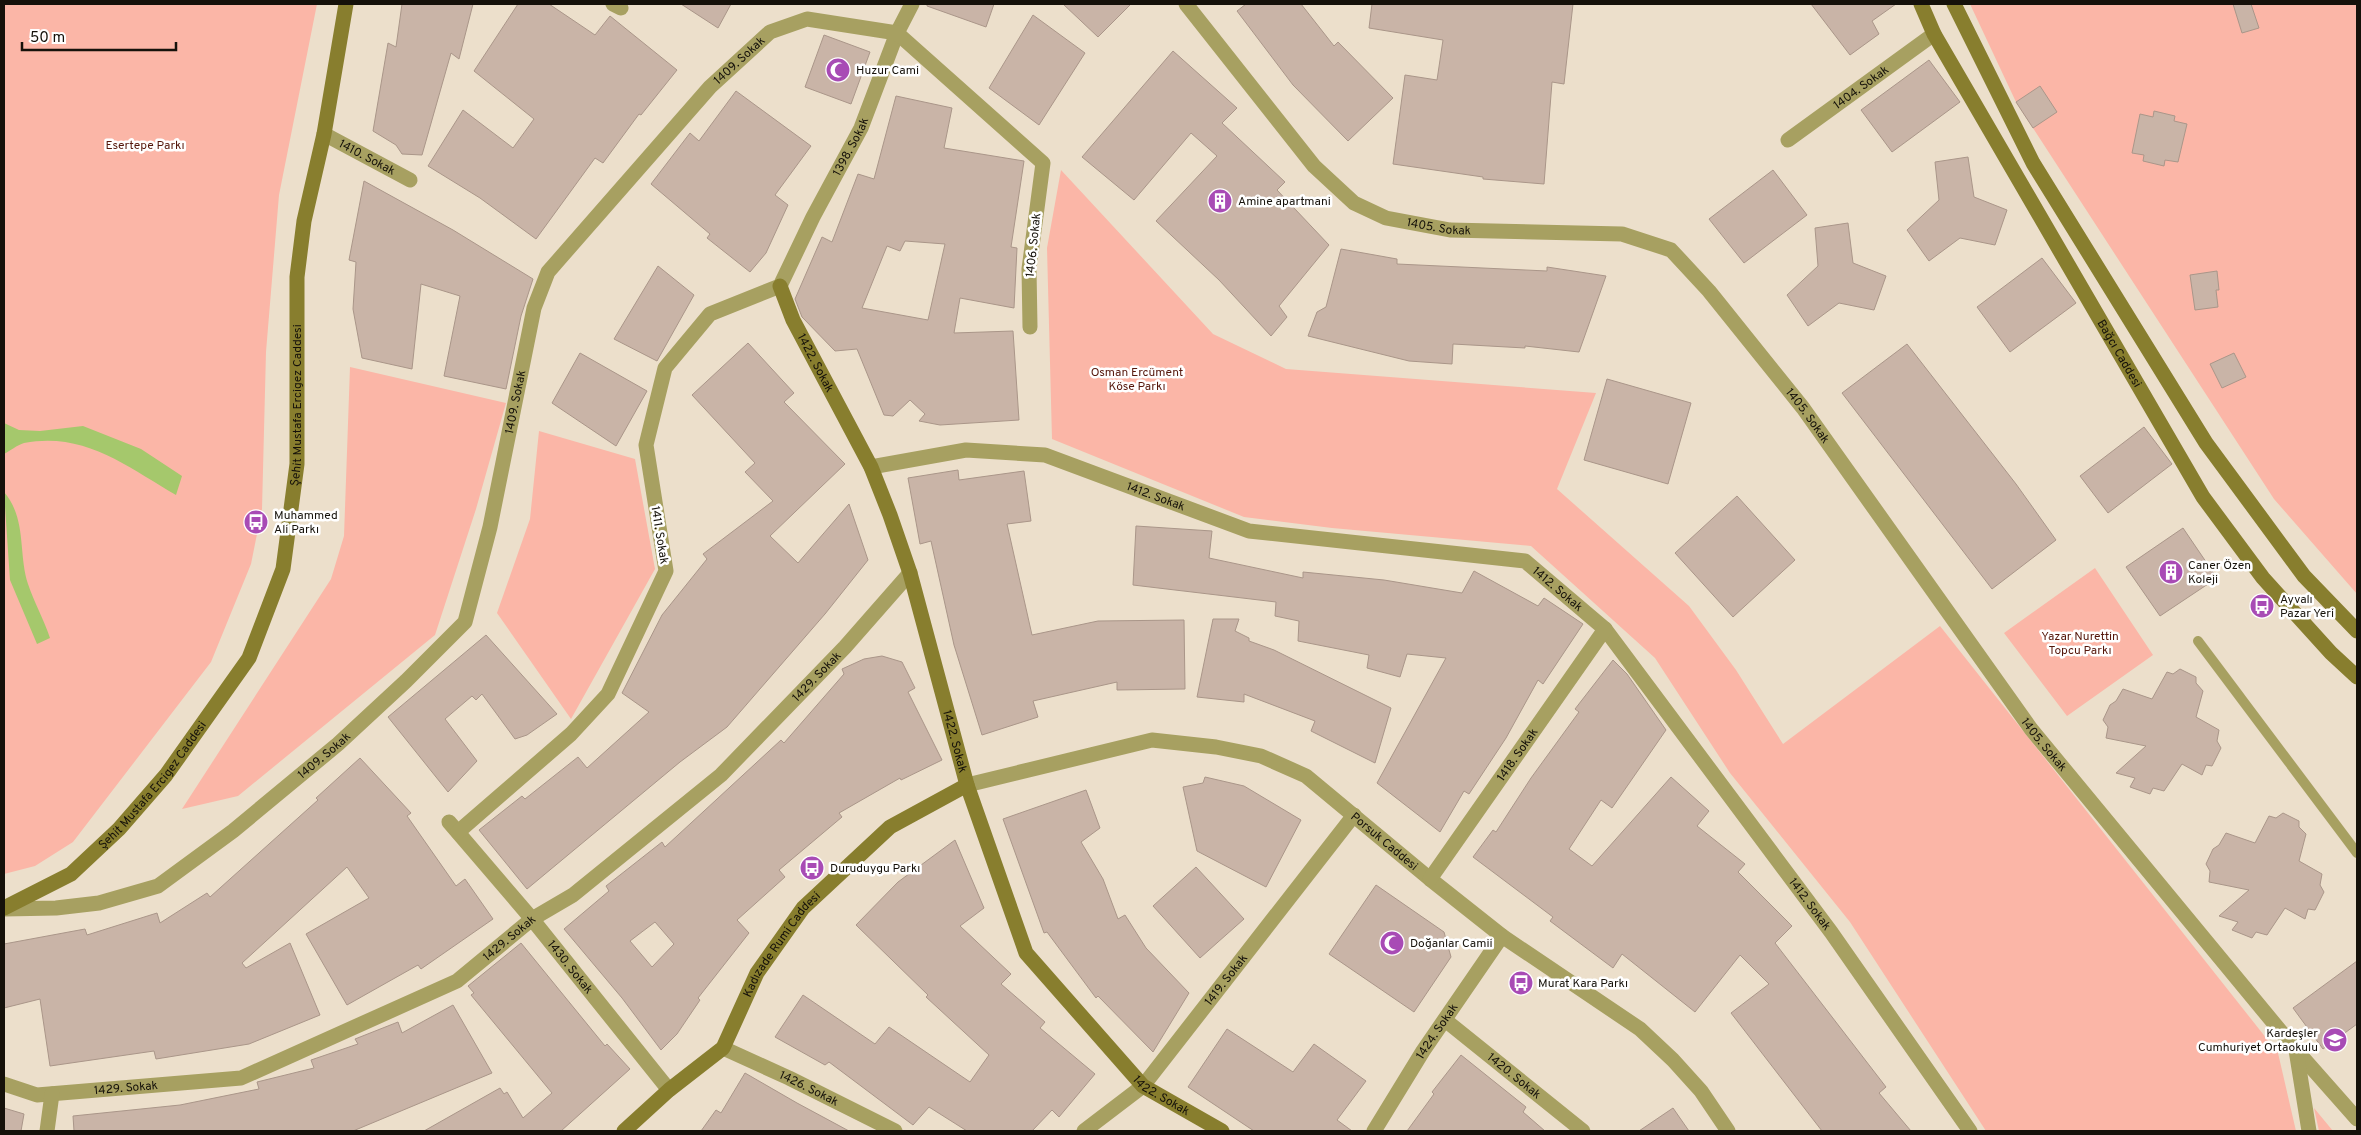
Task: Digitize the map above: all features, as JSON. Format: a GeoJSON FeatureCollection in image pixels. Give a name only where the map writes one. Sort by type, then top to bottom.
{"type":"FeatureCollection","features":[{"type":"Feature","properties":{"kind":"main road","name":"Şehit Mustafa Ercigez Caddesi"},"geometry":{"type":"LineString","coordinates":[[4,909],[71,874],[119,829],[166,775],[249,658],[283,569],[297,464],[297,278],[304,221],[324,134],[346,4]]}},
{"type":"Feature","properties":{"kind":"main road","name":"Bağcı Caddesi"},"geometry":{"type":"LineString","coordinates":[[1921,4],[1934,34],[2203,497],[2263,578],[2331,653],[2357,677]]}},
{"type":"Feature","properties":{"kind":"main road","name":"Bağcı Caddesi"},"geometry":{"type":"LineString","coordinates":[[1954,4],[2033,163],[2206,443],[2304,576],[2357,631]]}},
{"type":"Feature","properties":{"kind":"main road","name":"1422. Sokak"},"geometry":{"type":"LineString","coordinates":[[780,286],[793,320],[871,467],[910,573],[967,785],[1026,953],[1143,1086],[1222,1131]]}},
{"type":"Feature","properties":{"kind":"main road","name":"Kadızade Rumi Caddesi"},"geometry":{"type":"LineString","coordinates":[[624,1131],[669,1090],[723,1048],[756,973],[803,908],[890,826],[967,785]]}},
{"type":"Feature","properties":{"kind":"street","name":"1398. Sokak"},"geometry":{"type":"LineString","coordinates":[[780,286],[813,216],[861,128],[897,33],[912,4]]}},
{"type":"Feature","properties":{"kind":"street","name":"1405. Sokak"},"geometry":{"type":"LineString","coordinates":[[1186,4],[1314,166],[1354,203],[1386,218],[1450,230],[1622,234],[1672,250],[1709,291],[1803,408],[2031,729],[2296,1050],[2357,1119]]}},
{"type":"Feature","properties":{"kind":"street","name":"1409. Sokak"},"geometry":{"type":"LineString","coordinates":[[4,909],[56,908],[99,903],[158,886],[233,831],[338,744],[406,681],[464,622],[490,528],[534,308],[548,272],[710,87],[770,32],[807,19],[897,33]]}},
{"type":"Feature","properties":{"kind":"street","name":"1406. Sokak"},"geometry":{"type":"LineString","coordinates":[[897,33],[1043,163],[1029,269],[1030,327]]}},
{"type":"Feature","properties":{"kind":"street","name":"1404. Sokak"},"geometry":{"type":"LineString","coordinates":[[1788,140],[1934,34]]}},
{"type":"Feature","properties":{"kind":"street","name":"1410. Sokak"},"geometry":{"type":"LineString","coordinates":[[324,134],[410,180]]}},
{"type":"Feature","properties":{"kind":"street","name":"1411. Sokak"},"geometry":{"type":"LineString","coordinates":[[454,827],[571,734],[608,694],[666,571],[646,445],[665,368],[710,314],[780,286]]}},
{"type":"Feature","properties":{"kind":"street","name":"1412. Sokak"},"geometry":{"type":"LineString","coordinates":[[871,467],[966,450],[1044,455],[1249,531],[1524,561],[1605,629],[1830,932],[1970,1131]]}},
{"type":"Feature","properties":{"kind":"street","name":"1429. Sokak"},"geometry":{"type":"LineString","coordinates":[[4,1084],[37,1095],[241,1078],[457,981],[532,919],[573,895],[721,774],[845,647],[910,573]]}},
{"type":"Feature","properties":{"kind":"street","name":"1418. Sokak"},"geometry":{"type":"LineString","coordinates":[[1430,879],[1605,629]]}},
{"type":"Feature","properties":{"kind":"street","name":"Porsuk Caddesi"},"geometry":{"type":"LineString","coordinates":[[967,785],[1152,740],[1216,747],[1261,756],[1306,776],[1502,936],[1640,1029],[1673,1060],[1701,1091],[1728,1131]]}},
{"type":"Feature","properties":{"kind":"street","name":"1419. Sokak"},"geometry":{"type":"LineString","coordinates":[[1084,1131],[1143,1086],[1354,816]]}},
{"type":"Feature","properties":{"kind":"street","name":"1430. Sokak"},"geometry":{"type":"LineString","coordinates":[[454,827],[532,919],[669,1090]]}},
{"type":"Feature","properties":{"kind":"street","name":"1424. Sokak"},"geometry":{"type":"LineString","coordinates":[[1374,1131],[1424,1051],[1502,936]]}},
{"type":"Feature","properties":{"kind":"street","name":"1420. Sokak"},"geometry":{"type":"LineString","coordinates":[[1445,1020],[1583,1131]]}},
{"type":"Feature","properties":{"kind":"street","name":"1426. Sokak"},"geometry":{"type":"LineString","coordinates":[[723,1048],[789,1078],[895,1131]]}},
{"type":"Feature","properties":{"kind":"street"},"geometry":{"type":"LineString","coordinates":[[2296,1050],[2309,1131]]}},
{"type":"Feature","properties":{"kind":"street"},"geometry":{"type":"LineString","coordinates":[[47,1131],[52,1094]]}},
{"type":"Feature","properties":{"kind":"lane"},"geometry":{"type":"LineString","coordinates":[[2198,641],[2357,852]]}},
{"type":"Feature","properties":{"kind":"green space","name":"Esertepe Parkı"},"geometry":{"type":"Polygon","coordinates":[[[4,4],[317,4],[279,195],[266,352],[262,509],[251,564],[211,662],[73,842],[35,866],[4,874],[4,4]]]}},
{"type":"Feature","properties":{"kind":"green space"},"geometry":{"type":"Polygon","coordinates":[[[1970,4],[2357,4],[2357,594],[2274,499],[2016,102],[1970,4]]]}},
{"type":"Feature","properties":{"kind":"green space","name":"Osman Ercüment Köse Parkı"},"geometry":{"type":"Polygon","coordinates":[[[1061,170],[1213,334],[1286,369],[1596,393],[1557,489],[1689,606],[1736,670],[1783,744],[1940,626],[2278,1053],[2296,1131],[1986,1131],[1850,922],[1730,773],[1655,658],[1531,546],[1332,528],[1244,517],[1052,439],[1047,248],[1061,170]]]}},
{"type":"Feature","properties":{"kind":"green space"},"geometry":{"type":"Polygon","coordinates":[[[350,367],[506,403],[476,509],[435,635],[238,796],[182,809],[331,579],[344,536],[350,367]]]}},
{"type":"Feature","properties":{"kind":"green space"},"geometry":{"type":"Polygon","coordinates":[[[539,431],[635,459],[655,569],[571,719],[497,613],[530,519],[539,431]]]}},
{"type":"Feature","properties":{"kind":"green space","name":"Yazar Nurettin Topcu Parkı"},"geometry":{"type":"Polygon","coordinates":[[[2095,568],[2153,655],[2067,716],[2004,633],[2095,568]]]}},
{"type":"Feature","properties":{"kind":"green space"},"geometry":{"type":"Polygon","coordinates":[[[2314,1108],[2333,1131],[2319,1131],[2314,1108]]]}},
{"type":"Feature","properties":{"kind":"shaded area"},"geometry":{"type":"Polygon","coordinates":[[[4,423],[19,430],[40,431],[83,426],[141,449],[182,476],[176,495],[105,454],[66,442],[24,443],[4,454],[4,423]]]}},
{"type":"Feature","properties":{"kind":"shaded area"},"geometry":{"type":"Polygon","coordinates":[[[4,492],[16,513],[28,584],[50,638],[37,644],[10,580],[4,492]]]}},
{"type":"Feature","properties":{"kind":"building"},"geometry":{"type":"Polygon","coordinates":[[[402,4],[473,4],[459,59],[451,53],[422,155],[402,154],[396,145],[373,131],[388,43],[396,47],[402,4]]]}},
{"type":"Feature","properties":{"kind":"building"},"geometry":{"type":"Polygon","coordinates":[[[518,4],[549,4],[595,35],[610,16],[677,70],[641,115],[639,114],[603,163],[595,158],[536,239],[480,198],[428,166],[463,110],[513,148],[534,119],[474,71],[518,4]]]}},
{"type":"Feature","properties":{"kind":"building"},"geometry":{"type":"Polygon","coordinates":[[[681,4],[731,4],[718,28],[681,4]]]}},
{"type":"Feature","properties":{"kind":"building"},"geometry":{"type":"Polygon","coordinates":[[[927,4],[994,4],[986,27],[927,6],[927,4]]]}},
{"type":"Feature","properties":{"kind":"building"},"geometry":{"type":"Polygon","coordinates":[[[1063,4],[1131,4],[1098,37],[1063,4]]]}},
{"type":"Feature","properties":{"kind":"building"},"geometry":{"type":"Polygon","coordinates":[[[1246,4],[1301,4],[1334,46],[1338,42],[1393,98],[1348,141],[1293,85],[1237,11],[1246,4]]]}},
{"type":"Feature","properties":{"kind":"building"},"geometry":{"type":"Polygon","coordinates":[[[1372,4],[1573,4],[1564,84],[1552,82],[1544,184],[1483,179],[1483,177],[1393,164],[1405,75],[1437,80],[1443,40],[1369,28],[1372,4]]]}},
{"type":"Feature","properties":{"kind":"building"},"geometry":{"type":"Polygon","coordinates":[[[1811,4],[1896,4],[1872,21],[1879,34],[1850,55],[1811,4]]]}},
{"type":"Feature","properties":{"kind":"building"},"geometry":{"type":"Polygon","coordinates":[[[2233,4],[2251,4],[2259,28],[2242,33],[2233,4]]]}},
{"type":"Feature","properties":{"kind":"building"},"geometry":{"type":"Polygon","coordinates":[[[1033,15],[1085,53],[1039,125],[989,88],[1033,15]]]}},
{"type":"Feature","properties":{"kind":"building","name":"Huzur Cami"},"geometry":{"type":"Polygon","coordinates":[[[824,35],[870,52],[851,104],[805,87],[824,35]]]}},
{"type":"Feature","properties":{"kind":"building"},"geometry":{"type":"Polygon","coordinates":[[[1173,51],[1237,108],[1222,123],[1285,182],[1277,190],[1329,245],[1279,306],[1287,317],[1271,336],[1219,280],[1156,221],[1217,156],[1191,133],[1134,200],[1082,157],[1173,51]]]}},
{"type":"Feature","properties":{"kind":"building"},"geometry":{"type":"Polygon","coordinates":[[[1929,60],[1960,102],[1892,152],[1861,110],[1929,60]]]}},
{"type":"Feature","properties":{"kind":"building"},"geometry":{"type":"Polygon","coordinates":[[[2040,86],[2057,112],[2033,128],[2016,102],[2040,86]]]}},
{"type":"Feature","properties":{"kind":"building"},"geometry":{"type":"Polygon","coordinates":[[[736,91],[811,146],[775,195],[788,205],[766,253],[750,272],[707,238],[710,234],[651,184],[690,133],[699,141],[736,91]]]}},
{"type":"Feature","properties":{"kind":"building"},"geometry":{"type":"Polygon","coordinates":[[[896,96],[952,108],[944,148],[1024,161],[1011,247],[1017,248],[1014,308],[960,298],[954,333],[1013,331],[1019,420],[940,425],[919,421],[925,414],[910,400],[893,416],[884,415],[857,349],[835,351],[802,317],[795,299],[822,237],[832,242],[858,174],[874,179],[896,96]],[[905,241],[900,251],[887,246],[862,308],[928,320],[945,244],[905,241]]]}},
{"type":"Feature","properties":{"kind":"building"},"geometry":{"type":"Polygon","coordinates":[[[2154,111],[2175,116],[2174,121],[2187,124],[2178,162],[2165,160],[2164,166],[2143,161],[2144,155],[2132,153],[2140,114],[2153,117],[2154,111]]]}},
{"type":"Feature","properties":{"kind":"building"},"geometry":{"type":"Polygon","coordinates":[[[1968,157],[1974,197],[2007,210],[1995,245],[1960,238],[1929,261],[1907,230],[1939,200],[1935,162],[1968,157]]]}},
{"type":"Feature","properties":{"kind":"building"},"geometry":{"type":"Polygon","coordinates":[[[1773,170],[1807,215],[1744,263],[1709,219],[1773,170]]]}},
{"type":"Feature","properties":{"kind":"building"},"geometry":{"type":"Polygon","coordinates":[[[364,181],[453,230],[533,279],[521,316],[506,389],[444,376],[460,296],[421,284],[412,369],[362,358],[353,309],[356,262],[349,260],[364,181]]]}},
{"type":"Feature","properties":{"kind":"building"},"geometry":{"type":"Polygon","coordinates":[[[1848,223],[1853,263],[1886,276],[1874,310],[1839,303],[1808,326],[1787,295],[1818,266],[1815,228],[1848,223]]]}},
{"type":"Feature","properties":{"kind":"building"},"geometry":{"type":"Polygon","coordinates":[[[1341,249],[1397,259],[1397,264],[1547,271],[1547,267],[1606,276],[1579,352],[1525,346],[1525,348],[1453,344],[1452,364],[1409,361],[1308,336],[1317,312],[1326,307],[1341,249]]]}},
{"type":"Feature","properties":{"kind":"building"},"geometry":{"type":"Polygon","coordinates":[[[2042,258],[2076,303],[2010,352],[1977,307],[2042,258]]]}},
{"type":"Feature","properties":{"kind":"building"},"geometry":{"type":"Polygon","coordinates":[[[658,266],[694,295],[657,361],[614,339],[658,266]]]}},
{"type":"Feature","properties":{"kind":"building"},"geometry":{"type":"Polygon","coordinates":[[[2217,271],[2219,290],[2216,290],[2218,307],[2195,310],[2190,275],[2217,271]]]}},
{"type":"Feature","properties":{"kind":"building"},"geometry":{"type":"Polygon","coordinates":[[[748,343],[794,393],[784,402],[845,464],[770,536],[798,563],[849,504],[868,560],[825,614],[727,727],[680,762],[527,889],[479,830],[522,796],[525,799],[578,757],[587,768],[649,712],[622,693],[662,615],[707,559],[703,554],[773,501],[745,472],[755,463],[692,395],[748,343]]]}},
{"type":"Feature","properties":{"kind":"building"},"geometry":{"type":"Polygon","coordinates":[[[1907,344],[2016,484],[2056,540],[1992,589],[1842,393],[1907,344]]]}},
{"type":"Feature","properties":{"kind":"building"},"geometry":{"type":"Polygon","coordinates":[[[580,353],[647,391],[616,446],[552,403],[580,353]]]}},
{"type":"Feature","properties":{"kind":"building"},"geometry":{"type":"Polygon","coordinates":[[[2234,353],[2246,377],[2222,388],[2210,364],[2234,353]]]}},
{"type":"Feature","properties":{"kind":"building"},"geometry":{"type":"Polygon","coordinates":[[[1607,379],[1691,403],[1668,484],[1584,460],[1607,379]]]}},
{"type":"Feature","properties":{"kind":"building"},"geometry":{"type":"Polygon","coordinates":[[[2144,427],[2172,464],[2108,513],[2080,476],[2144,427]]]}},
{"type":"Feature","properties":{"kind":"building"},"geometry":{"type":"Polygon","coordinates":[[[958,470],[959,480],[1024,471],[1031,521],[1007,524],[1032,635],[1098,621],[1184,620],[1185,689],[1117,690],[1117,682],[1033,701],[1038,717],[982,735],[954,645],[931,541],[920,544],[908,478],[958,470]]]}},
{"type":"Feature","properties":{"kind":"building"},"geometry":{"type":"Polygon","coordinates":[[[1737,496],[1795,560],[1733,617],[1675,553],[1737,496]]]}},
{"type":"Feature","properties":{"kind":"building"},"geometry":{"type":"Polygon","coordinates":[[[1136,526],[1212,531],[1209,558],[1303,578],[1303,572],[1384,580],[1462,593],[1474,571],[1538,606],[1544,598],[1583,624],[1543,684],[1538,680],[1506,738],[1469,794],[1464,791],[1440,832],[1377,783],[1446,658],[1407,654],[1400,677],[1367,668],[1369,655],[1298,641],[1299,621],[1275,616],[1276,602],[1133,585],[1136,526]]]}},
{"type":"Feature","properties":{"kind":"building","name":"Caner Özen Koleji"},"geometry":{"type":"Polygon","coordinates":[[[2183,528],[2217,578],[2160,616],[2126,567],[2183,528]]]}},
{"type":"Feature","properties":{"kind":"building"},"geometry":{"type":"Polygon","coordinates":[[[1213,619],[1239,619],[1235,631],[1249,638],[1249,641],[1274,650],[1391,708],[1375,763],[1311,731],[1315,721],[1244,694],[1244,702],[1197,697],[1213,619]]]}},
{"type":"Feature","properties":{"kind":"building"},"geometry":{"type":"Polygon","coordinates":[[[486,635],[557,714],[527,735],[515,739],[482,694],[476,700],[472,696],[445,719],[477,761],[448,792],[388,717],[486,635]]]}},
{"type":"Feature","properties":{"kind":"building"},"geometry":{"type":"Polygon","coordinates":[[[882,656],[902,662],[915,688],[908,692],[942,760],[901,780],[900,778],[839,813],[842,817],[779,870],[785,877],[737,920],[749,933],[698,998],[700,1000],[677,1034],[661,1050],[622,998],[564,929],[609,891],[606,886],[662,842],[665,847],[781,740],[784,743],[844,674],[842,669],[864,659],[882,656]],[[655,922],[630,941],[652,967],[674,944],[655,922]]]}},
{"type":"Feature","properties":{"kind":"building"},"geometry":{"type":"Polygon","coordinates":[[[1613,660],[1627,674],[1666,730],[1612,808],[1601,800],[1569,849],[1592,866],[1671,777],[1709,811],[1697,826],[1745,864],[1738,872],[1792,926],[1775,943],[1886,1087],[1879,1093],[1911,1131],[1822,1131],[1731,1013],[1769,984],[1740,955],[1695,1012],[1622,954],[1613,968],[1550,921],[1553,917],[1473,857],[1493,830],[1496,832],[1531,778],[1579,712],[1575,709],[1613,660]]]}},
{"type":"Feature","properties":{"kind":"building"},"geometry":{"type":"Polygon","coordinates":[[[2180,669],[2196,677],[2196,683],[2203,691],[2196,717],[2219,730],[2217,741],[2221,748],[2212,766],[2206,765],[2202,775],[2182,764],[2164,791],[2153,788],[2150,794],[2130,787],[2135,778],[2116,773],[2146,746],[2106,738],[2108,727],[2103,720],[2110,705],[2116,701],[2123,689],[2152,699],[2167,672],[2173,674],[2180,669]]]}},
{"type":"Feature","properties":{"kind":"building"},"geometry":{"type":"Polygon","coordinates":[[[360,758],[411,813],[407,816],[456,886],[465,879],[493,919],[421,969],[418,965],[347,1005],[306,934],[369,898],[347,867],[242,963],[246,968],[290,943],[320,1015],[249,1044],[156,1059],[154,1051],[50,1066],[40,999],[4,1008],[4,944],[85,929],[87,935],[157,913],[160,923],[207,893],[210,897],[318,800],[316,798],[360,758]]]}},
{"type":"Feature","properties":{"kind":"building"},"geometry":{"type":"Polygon","coordinates":[[[1205,777],[1244,786],[1301,820],[1266,887],[1197,851],[1183,787],[1203,783],[1205,777]]]}},
{"type":"Feature","properties":{"kind":"building"},"geometry":{"type":"Polygon","coordinates":[[[1086,790],[1100,828],[1081,842],[1103,879],[1118,919],[1125,915],[1146,948],[1189,993],[1153,1052],[1098,996],[1096,998],[1047,932],[1044,933],[1003,819],[1086,790]]]}},
{"type":"Feature","properties":{"kind":"building"},"geometry":{"type":"Polygon","coordinates":[[[2283,813],[2299,821],[2299,827],[2306,834],[2299,861],[2322,874],[2320,885],[2324,892],[2315,910],[2308,909],[2305,919],[2285,908],[2267,935],[2256,932],[2252,938],[2232,930],[2238,922],[2219,916],[2249,890],[2209,882],[2210,871],[2206,864],[2213,849],[2219,845],[2226,833],[2255,843],[2269,816],[2276,818],[2283,813]]]}},
{"type":"Feature","properties":{"kind":"building"},"geometry":{"type":"Polygon","coordinates":[[[955,840],[984,908],[960,926],[1011,974],[1001,984],[1045,1022],[1040,1028],[1095,1074],[1059,1117],[1052,1110],[1032,1131],[967,1131],[929,1107],[913,1125],[829,1062],[825,1065],[775,1037],[803,995],[875,1044],[889,1027],[970,1082],[989,1055],[926,997],[928,995],[856,925],[898,882],[955,840]]]}},
{"type":"Feature","properties":{"kind":"building"},"geometry":{"type":"Polygon","coordinates":[[[1196,867],[1244,919],[1200,958],[1153,906],[1196,867]]]}},
{"type":"Feature","properties":{"kind":"building","name":"Doğanlar Camii"},"geometry":{"type":"Polygon","coordinates":[[[1376,885],[1444,932],[1451,957],[1414,1012],[1329,954],[1376,885]]]}},
{"type":"Feature","properties":{"kind":"building"},"geometry":{"type":"Polygon","coordinates":[[[521,943],[605,1046],[607,1044],[630,1069],[561,1131],[424,1131],[500,1088],[504,1094],[507,1092],[523,1118],[552,1093],[471,995],[474,993],[468,986],[521,943]]]}},
{"type":"Feature","properties":{"kind":"building"},"geometry":{"type":"Polygon","coordinates":[[[2357,961],[2357,1024],[2323,1049],[2293,1008],[2357,961]]]}},
{"type":"Feature","properties":{"kind":"building"},"geometry":{"type":"Polygon","coordinates":[[[453,1005],[492,1073],[353,1131],[74,1131],[73,1116],[180,1105],[259,1089],[257,1082],[314,1068],[311,1060],[358,1044],[355,1039],[398,1022],[402,1033],[453,1005]]]}},
{"type":"Feature","properties":{"kind":"building"},"geometry":{"type":"Polygon","coordinates":[[[1227,1029],[1293,1072],[1314,1044],[1366,1081],[1337,1120],[1352,1131],[1254,1131],[1188,1087],[1227,1029]]]}},
{"type":"Feature","properties":{"kind":"building"},"geometry":{"type":"Polygon","coordinates":[[[1461,1055],[1526,1107],[1523,1112],[1545,1131],[1407,1131],[1434,1094],[1432,1092],[1461,1055]]]}},
{"type":"Feature","properties":{"kind":"building"},"geometry":{"type":"Polygon","coordinates":[[[745,1073],[849,1131],[701,1131],[716,1110],[721,1113],[745,1073]]]}},
{"type":"Feature","properties":{"kind":"building"},"geometry":{"type":"Polygon","coordinates":[[[4,1108],[24,1114],[21,1131],[4,1131],[4,1108]]]}},
{"type":"Feature","properties":{"kind":"building"},"geometry":{"type":"Polygon","coordinates":[[[1673,1108],[1689,1131],[1639,1131],[1673,1108]]]}},
{"type":"Feature","properties":{"kind":"place","name":"Huzur Cami"},"geometry":{"type":"Point","coordinates":[838,70]}},
{"type":"Feature","properties":{"kind":"place","name":"Amine apartmani"},"geometry":{"type":"Point","coordinates":[1220,201]}},
{"type":"Feature","properties":{"kind":"place","name":"Muhammed Ali Parkı"},"geometry":{"type":"Point","coordinates":[256,522]}},
{"type":"Feature","properties":{"kind":"place","name":"Caner Özen Koleji"},"geometry":{"type":"Point","coordinates":[2171,572]}},
{"type":"Feature","properties":{"kind":"place","name":"Ayvalı Pazar Yeri"},"geometry":{"type":"Point","coordinates":[2262,606]}},
{"type":"Feature","properties":{"kind":"place","name":"Duruduygu Parkı"},"geometry":{"type":"Point","coordinates":[812,868]}},
{"type":"Feature","properties":{"kind":"place","name":"Doğanlar Camii"},"geometry":{"type":"Point","coordinates":[1392,943]}},
{"type":"Feature","properties":{"kind":"place","name":"Murat Kara Parkı"},"geometry":{"type":"Point","coordinates":[1521,983]}},
{"type":"Feature","properties":{"kind":"place","name":"Kardeşler Cumhuriyet Ortaokulu"},"geometry":{"type":"Point","coordinates":[2335,1040]}}]}
